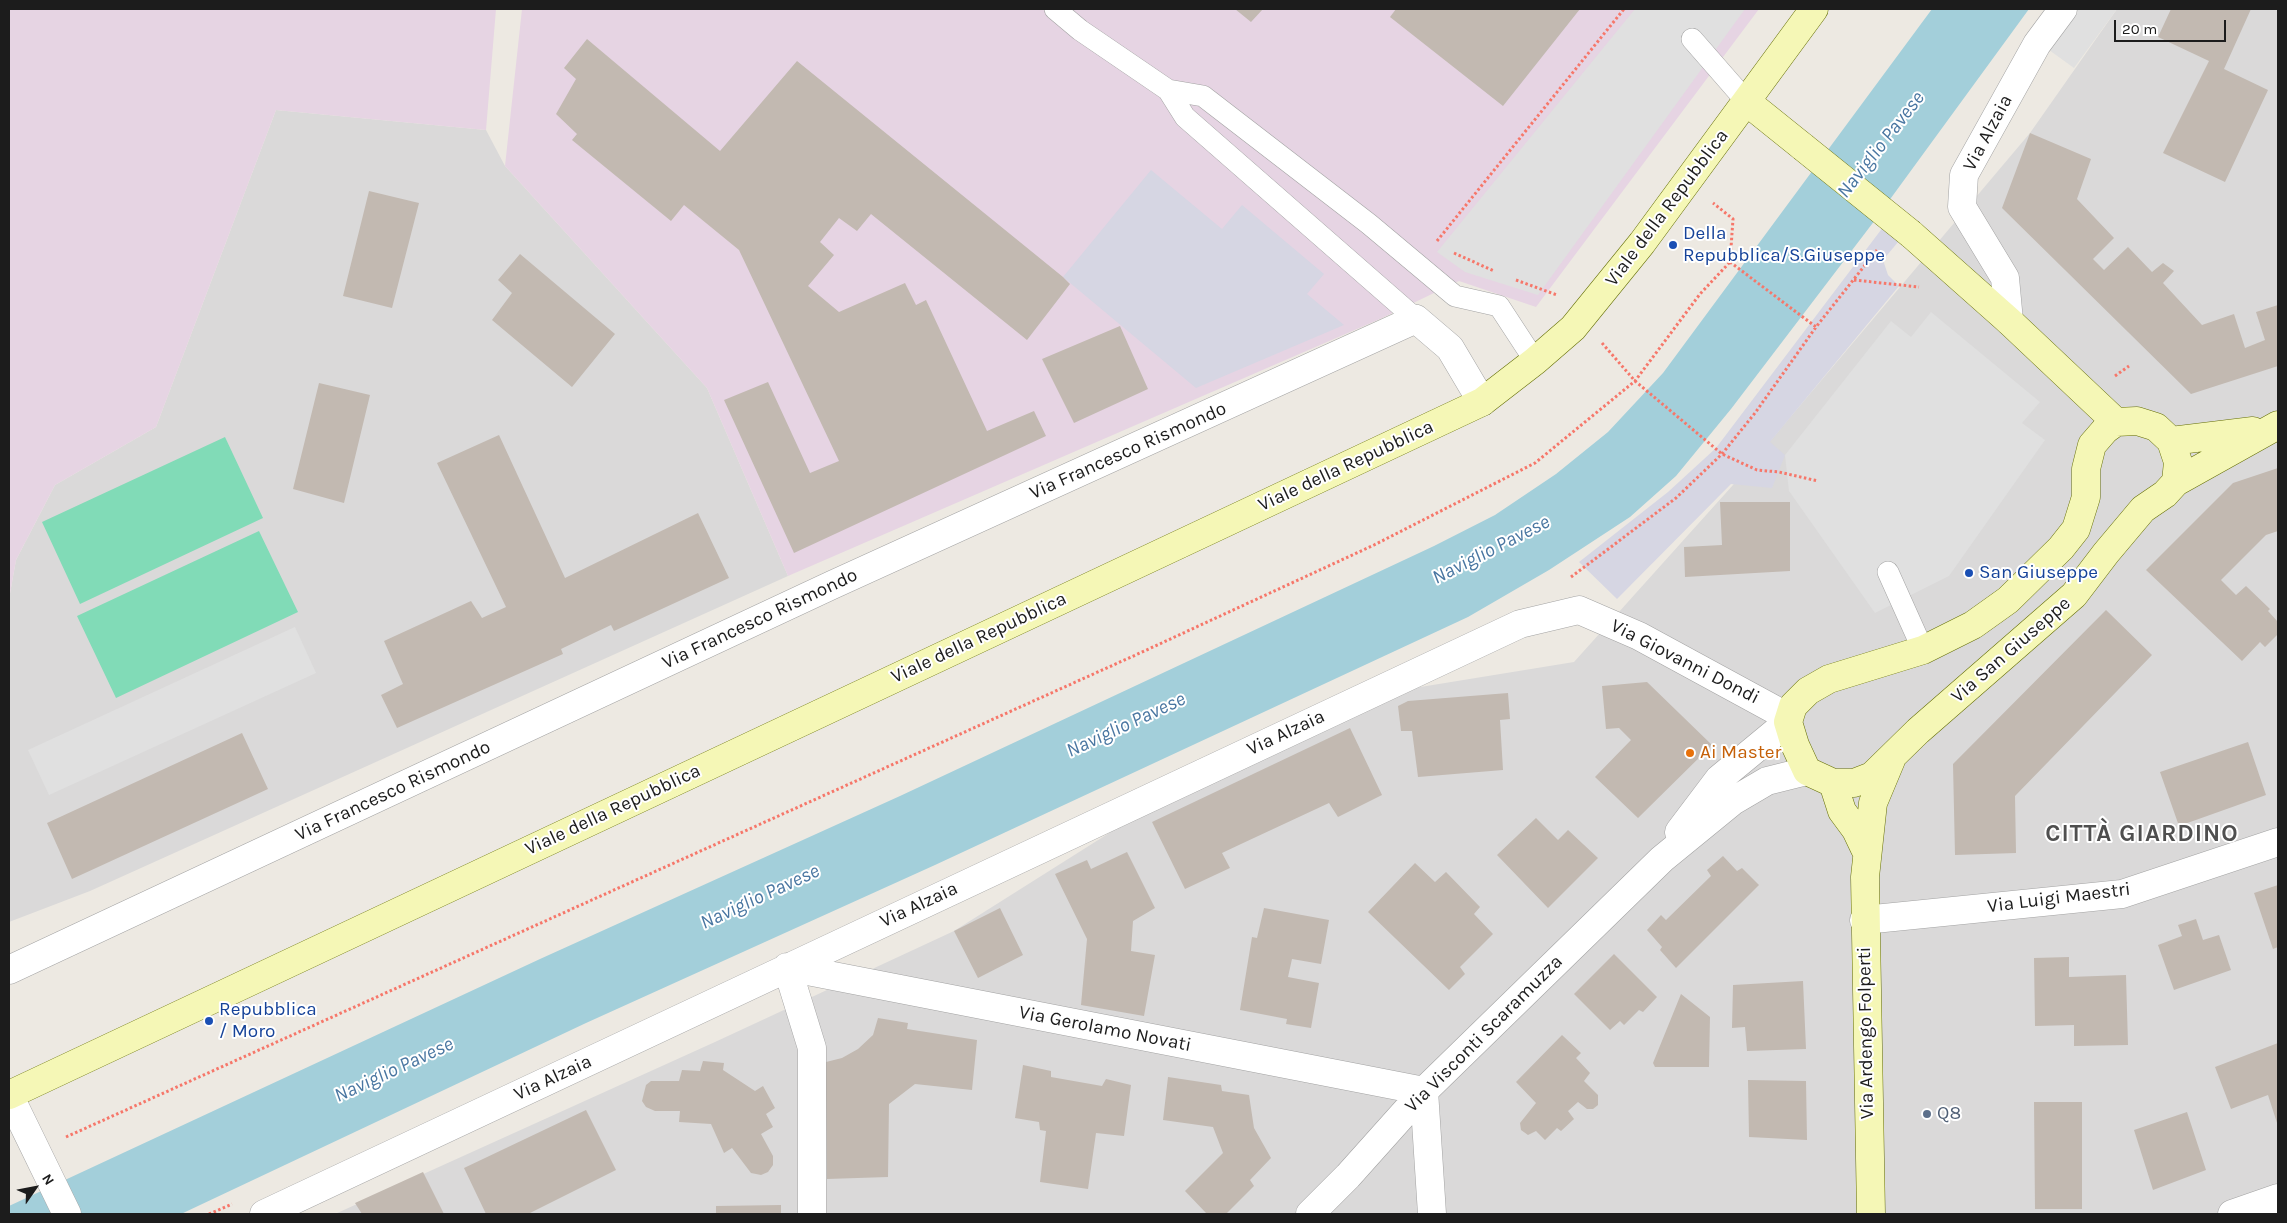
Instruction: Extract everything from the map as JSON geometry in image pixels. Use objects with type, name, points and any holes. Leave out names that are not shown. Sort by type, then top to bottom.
[{"type":"street","name":"Viale della Repubblica","points":[[9,1095],[1482,402],[1535,361],[1580,319],[1642,243],[1814,9]]},
{"type":"street","name":"Via Alzaia","points":[[2009,321],[2005,278],[1962,207],[1964,175],[2037,44],[2063,9]]},
{"type":"street","points":[[1747,102],[1911,234],[2009,321],[2116,422]]},
{"type":"street","points":[[1416,319],[1450,348],[1482,402]]},
{"type":"street","name":"Via Francesco Rismondo","points":[[9,970],[832,585],[1416,319]]},
{"type":"street","points":[[1807,771],[1795,745],[1788,719],[1793,706],[1808,691],[1829,679],[1923,650],[1973,625],[2008,600],[2061,548],[2076,529],[2086,497],[2086,469],[2092,445],[2105,430],[2116,422],[2137,420],[2156,428],[2171,442],[2178,462],[2176,482]]},
{"type":"street","points":[[2171,442],[2274,427]]},
{"type":"street","name":"Via San Giuseppe","points":[[1807,771],[1833,782],[1854,783],[1872,776],[2074,595],[2143,509],[2165,494],[2176,482],[2274,427]]},
{"type":"street","name":"Via Alzaia","points":[[264,1214],[786,967],[1520,624],[1580,610]]},
{"type":"street","name":"Via Giovanni Dondi","points":[[1580,610],[1640,636],[1788,719]]},
{"type":"street","name":"Via Visconti Scaramuzza","points":[[1662,859],[1685,823],[1719,779],[1788,719]]},
{"type":"street","name":"Via Ardengo Folperti","points":[[1871,1214],[1864,920],[1866,851],[1873,803],[1893,756]]},
{"type":"street","name":"Via Visconti Scaramuzza","points":[[1310,1214],[1348,1176],[1424,1091],[1662,859],[1733,801],[1767,781],[1807,771]]},
{"type":"street","name":"Via Ardengo Folperti","points":[[1833,782],[1842,811],[1856,830],[1866,851]]},
{"type":"street","name":"Via Luigi Maestri","points":[[1864,920],[2122,894],[2278,842]]},
{"type":"street","points":[[786,967],[812,1048],[812,1214]]},
{"type":"street","name":"Via Gerolamo Novati","points":[[786,967],[1424,1091]]},
{"type":"street","points":[[1424,1091],[1432,1214]]},
{"type":"street","points":[[9,1095],[67,1214]]},
{"type":"street","points":[[2232,1214],[2278,1198]]},
{"type":"lane","points":[[1055,9],[1080,30],[1168,90],[1185,117],[1416,319]]},
{"type":"lane","points":[[1692,39],[1747,102]]},
{"type":"lane","points":[[1168,90],[1203,96],[1369,224],[1455,296],[1498,306],[1535,361]]},
{"type":"lane","points":[[1888,572],[1923,650]]},
{"type":"path","points":[[1444,246],[1436,242],[1624,9]]},
{"type":"path","points":[[35,1151],[1140,653],[1374,545],[1535,463],[1636,381],[1700,294],[1730,262],[1733,219],[1719,207]]},
{"type":"path","points":[[1564,582],[1676,498],[1722,454],[1755,414],[1816,327],[1881,244]]},
{"type":"path","points":[[1451,251],[1472,263],[1495,272]]},
{"type":"path","points":[[1730,262],[1816,327]]},
{"type":"path","points":[[1511,278],[1560,296],[1636,381],[1722,454],[1757,470],[1779,472],[1818,482]]},
{"type":"path","points":[[1854,280],[1922,287]]},
{"type":"path","points":[[209,1214],[236,1202]]},
{"type":"shaded area","points":[[9,9],[496,9],[486,130],[276,110],[156,427],[55,485],[16,560],[9,599]]},
{"type":"shaded area","points":[[522,9],[1759,9],[1536,307],[1459,281],[1380,319],[788,576],[707,388],[505,166]]},
{"type":"shaded area","points":[[1635,9],[1745,9],[1538,295],[1465,272],[1437,252]]},
{"type":"shaded area","points":[[2078,9],[2117,9],[2074,68],[2049,50]]},
{"type":"shaded area","points":[[2117,9],[2278,9],[2278,1214],[335,1214],[715,1042],[954,931],[1114,830],[1402,690],[1574,662],[1733,485],[2030,133]]},
{"type":"shaded area","points":[[276,110],[486,130],[505,166],[707,388],[788,576],[90,891],[9,922],[9,599],[16,560],[55,485],[156,427]]},
{"type":"shaded area","points":[[1151,170],[1222,229],[1242,205],[1324,274],[1307,294],[1344,325],[1196,388],[1063,277]]},
{"type":"shaded area","points":[[1896,210],[1914,223],[1883,260],[1888,275],[1899,286],[1770,442],[1785,455],[1772,488],[1731,484],[1617,599],[1579,562],[1668,492],[1716,448]]},
{"type":"shaded area","points":[[1931,312],[2040,402],[2022,423],[2045,440],[1949,576],[1875,613],[1789,491],[1785,455],[1891,321],[1911,337]]},
{"type":"shaded area","points":[[295,627],[316,673],[49,795],[28,750]]},
{"type":"green space","points":[[225,437],[263,518],[80,604],[42,522]]},
{"type":"green space","points":[[259,531],[298,612],[116,698],[77,616]]},
{"type":"water","name":"Naviglio Pavese","points":[[1932,9],[2029,9],[1872,224],[1731,409],[1676,476],[1630,517],[1549,570],[1468,617],[935,865],[586,1023],[181,1214],[9,1214],[9,1206],[540,959],[900,796],[1434,546],[1495,515],[1556,474],[1608,432],[1663,373]]},
{"type":"building","points":[[1235,9],[1263,9],[1251,22]]},
{"type":"building","points":[[1396,9],[1580,9],[1503,106],[1390,17]]},
{"type":"building","points":[[2171,9],[2251,9],[2224,69],[2268,90],[2225,182],[2163,153],[2209,61],[2158,37]]},
{"type":"building","points":[[587,39],[720,151],[797,61],[1063,277],[1070,284],[1027,340],[871,214],[857,231],[839,218],[820,242],[834,255],[808,286],[839,312],[905,283],[916,305],[926,300],[987,431],[1034,411],[1046,436],[794,553],[724,400],[768,382],[810,473],[839,461],[739,250],[684,205],[671,221],[572,140],[577,134],[556,114],[576,79],[564,68]]},
{"type":"building","points":[[2030,133],[2091,159],[2077,199],[2114,238],[2093,259],[2104,270],[2128,247],[2152,272],[2163,263],[2174,271],[2163,283],[2202,325],[2234,314],[2245,348],[2265,340],[2256,312],[2278,305],[2278,366],[2191,394],[2002,208]]},
{"type":"building","points":[[369,191],[419,203],[392,308],[343,296]]},
{"type":"building","points":[[520,254],[615,334],[572,387],[492,320],[512,293],[498,280]]},
{"type":"building","points":[[1120,326],[1148,389],[1074,423],[1042,359]]},
{"type":"building","points":[[319,383],[370,395],[344,503],[293,489]]},
{"type":"building","points":[[499,435],[565,578],[698,513],[729,578],[614,631],[611,625],[561,649],[563,654],[397,728],[381,695],[403,684],[384,641],[471,601],[482,618],[506,607],[437,463]]},
{"type":"building","points":[[2278,468],[2278,531],[2266,535],[2221,580],[2236,595],[2246,586],[2270,609],[2268,611],[2278,622],[2278,634],[2265,647],[2260,642],[2242,661],[2146,570],[2233,483]]},
{"type":"building","points":[[1720,502],[1790,502],[1790,571],[1685,577],[1684,547],[1722,545]]},
{"type":"building","points":[[2106,610],[2152,655],[2015,796],[2016,853],[1955,855],[1953,764]]},
{"type":"building","points":[[1647,682],[1712,745],[1638,818],[1595,777],[1631,740],[1619,728],[1606,729],[1602,686]]},
{"type":"building","points":[[1508,693],[1510,719],[1500,720],[1503,770],[1418,777],[1412,731],[1401,731],[1398,706],[1408,701]]},
{"type":"building","points":[[1350,728],[1382,795],[1338,817],[1329,803],[1222,853],[1230,868],[1185,889],[1152,822]]},
{"type":"building","points":[[242,733],[268,789],[72,879],[47,823]]},
{"type":"building","points":[[2248,742],[2266,795],[2179,826],[2160,772]]},
{"type":"building","points":[[1536,818],[1558,840],[1568,830],[1598,858],[1548,908],[1497,855]]},
{"type":"building","points":[[1127,852],[1155,908],[1133,921],[1131,951],[1155,955],[1144,1016],[1081,1005],[1087,939],[1055,874],[1087,860],[1091,869]]},
{"type":"building","points":[[1723,856],[1737,871],[1742,868],[1759,885],[1676,968],[1660,950],[1662,947],[1647,930],[1661,915],[1666,920],[1711,876],[1707,870]]},
{"type":"building","points":[[1415,863],[1435,882],[1446,872],[1480,907],[1474,914],[1493,934],[1460,967],[1465,974],[1449,990],[1368,912]]},
{"type":"building","points":[[2278,885],[2278,947],[2273,949],[2254,893]]},
{"type":"building","points":[[1000,908],[1023,955],[978,978],[954,931]]},
{"type":"building","points":[[1264,908],[1329,920],[1321,964],[1292,959],[1288,977],[1319,983],[1311,1028],[1286,1024],[1287,1019],[1240,1010],[1252,937],[1257,938]]},
{"type":"building","points":[[2196,919],[2203,940],[2219,935],[2231,970],[2174,990],[2158,945],[2182,936],[2178,925]]},
{"type":"building","points":[[1614,954],[1657,997],[1643,1012],[1639,1010],[1624,1025],[1620,1021],[1610,1030],[1574,994]]},
{"type":"building","points":[[2069,957],[2069,977],[2126,975],[2128,1045],[2074,1046],[2074,1025],[2035,1026],[2034,958]]},
{"type":"building","points":[[1803,981],[1806,1049],[1747,1051],[1745,1027],[1732,1028],[1733,985]]},
{"type":"building","points":[[1681,994],[1710,1017],[1709,1067],[1655,1067],[1653,1063]]},
{"type":"building","points":[[878,1018],[908,1023],[907,1029],[977,1040],[972,1090],[915,1084],[889,1104],[888,1177],[827,1179],[826,1089],[822,1088],[822,1063],[842,1058],[858,1049],[873,1035]]},
{"type":"building","points":[[1562,1035],[1581,1053],[1576,1058],[1590,1073],[1584,1081],[1598,1095],[1598,1105],[1593,1109],[1587,1109],[1578,1102],[1568,1111],[1574,1119],[1561,1131],[1557,1128],[1545,1140],[1536,1131],[1528,1135],[1521,1130],[1520,1123],[1536,1103],[1516,1082]]},
{"type":"building","points":[[2278,1043],[2278,1126],[2268,1095],[2231,1109],[2215,1067]]},
{"type":"building","points":[[703,1061],[724,1063],[723,1070],[755,1091],[763,1086],[775,1108],[766,1114],[773,1127],[761,1134],[773,1156],[773,1165],[768,1172],[761,1175],[751,1173],[732,1148],[724,1153],[711,1124],[679,1122],[680,1111],[655,1111],[646,1107],[642,1101],[646,1085],[651,1081],[679,1081],[682,1070],[700,1071]]},
{"type":"building","points":[[1023,1065],[1051,1071],[1051,1077],[1102,1086],[1106,1079],[1131,1085],[1124,1136],[1096,1133],[1088,1189],[1040,1182],[1046,1131],[1040,1130],[1039,1122],[1015,1118]]},
{"type":"building","points":[[1168,1077],[1221,1085],[1222,1091],[1249,1095],[1254,1128],[1271,1158],[1250,1180],[1254,1186],[1226,1214],[1207,1214],[1185,1191],[1223,1153],[1213,1127],[1163,1120]]},
{"type":"building","points":[[1748,1080],[1806,1081],[1807,1140],[1749,1137]]},
{"type":"building","points":[[2034,1102],[2082,1102],[2082,1209],[2035,1209]]},
{"type":"building","points":[[586,1110],[616,1170],[528,1214],[486,1214],[464,1168]]},
{"type":"building","points":[[2187,1112],[2206,1170],[2153,1190],[2134,1130]]},
{"type":"building","points":[[423,1172],[444,1214],[362,1214],[355,1203]]},
{"type":"building","points":[[781,1205],[781,1214],[716,1214],[716,1206]]},
{"type":"place","name":"Della Repubblica/S.Giuseppe","points":[[1673,245]]},
{"type":"place","name":"San Giuseppe","points":[[1969,573]]},
{"type":"place","name":"Ai Master","points":[[1690,753]]},
{"type":"place","name":"Repubblica / Moro","points":[[209,1021]]},
{"type":"place","name":"Q8","points":[[1927,1114]]},
{"type":"district","name":"CITTÀ GIARDINO","points":[[2142,834]]}]
